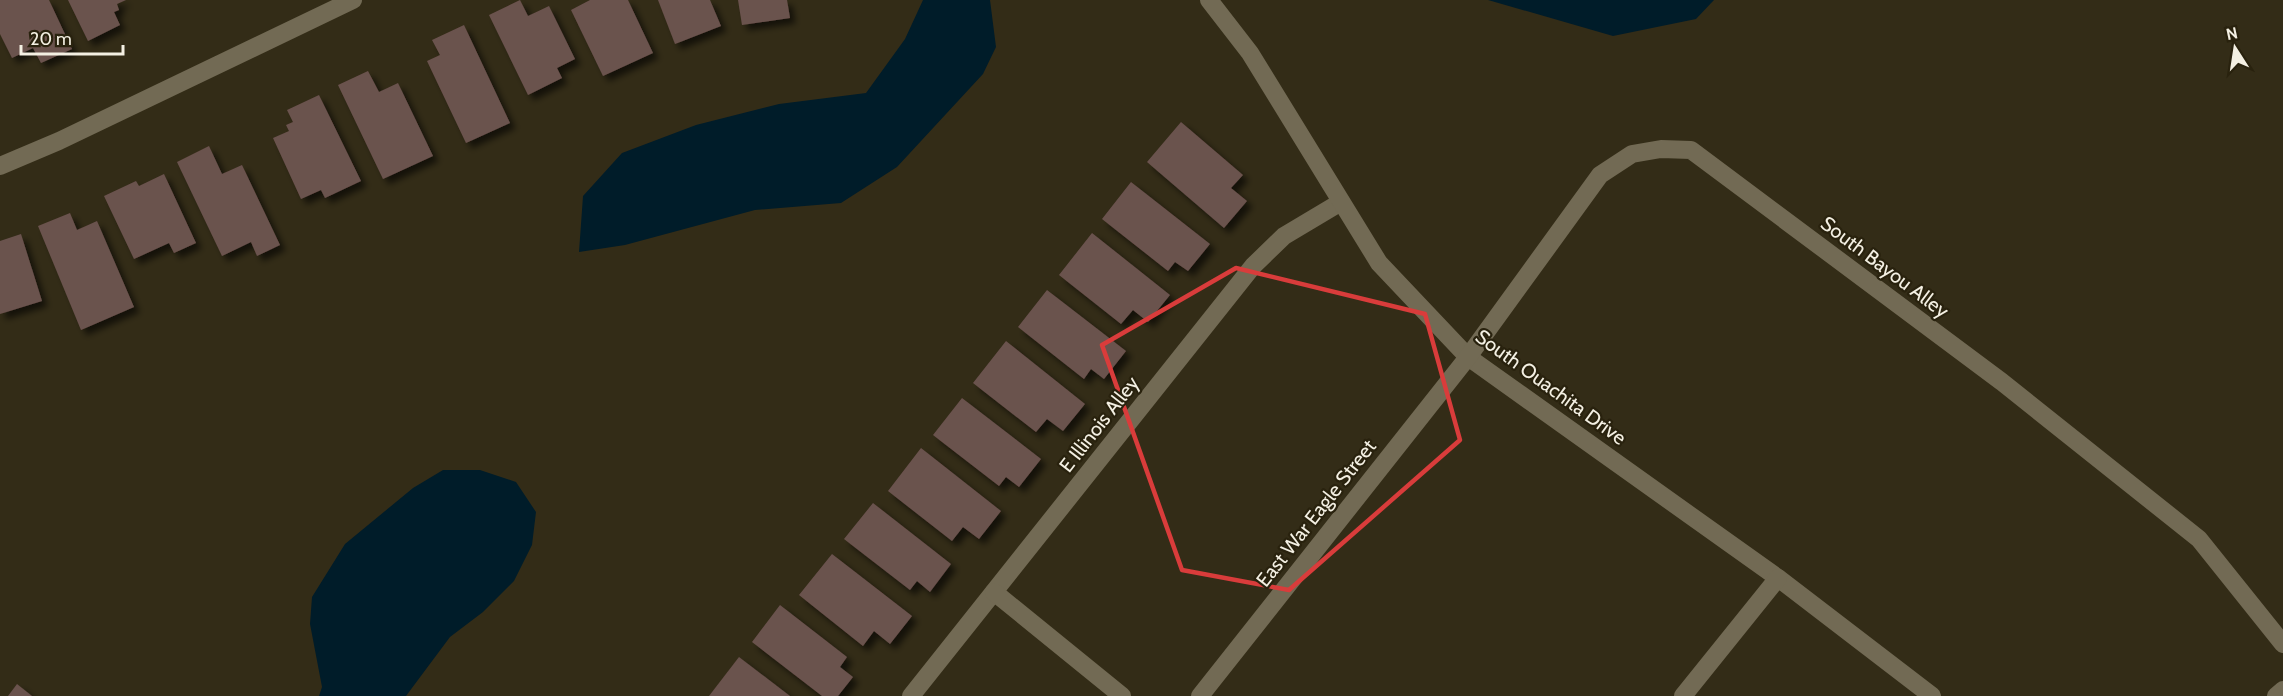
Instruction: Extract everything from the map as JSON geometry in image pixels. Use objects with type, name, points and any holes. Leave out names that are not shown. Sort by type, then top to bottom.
[{"type":"street","points":[[0,166],[59,141],[353,0]]},
{"type":"street","name":"South Ouachita Drive","points":[[1209,0],[1250,53],[1379,263],[1468,357],[1778,578],[1932,696]]},
{"type":"street","name":"South Bayou Alley","points":[[1468,357],[1600,175],[1632,154],[1661,148],[1691,150],[2002,382],[2199,539],[2283,644]]},
{"type":"street","name":"E Illinois Alley","points":[[911,696],[1253,266],[1284,236],[1341,202]]},
{"type":"street","name":"East War Eagle Street","points":[[1200,696],[1468,357]]},
{"type":"street","points":[[1683,696],[1778,578]]},
{"type":"street","points":[[994,592],[1122,696]]},
{"type":"street","points":[[2276,696],[2283,690]]},
{"type":"highlighted area","points":[[1236,268],[1425,314],[1460,440],[1289,590],[1182,570],[1102,345]]},
{"type":"water","points":[[923,0],[990,0],[996,47],[983,74],[897,167],[841,203],[755,210],[625,245],[579,252],[583,196],[622,153],[696,125],[779,104],[866,93],[905,39]]},
{"type":"water","points":[[1488,0],[1714,0],[1696,19],[1613,36]]},
{"type":"water","points":[[443,470],[480,470],[516,482],[536,512],[532,545],[514,581],[483,612],[450,637],[406,696],[319,696],[322,687],[310,624],[312,597],[345,544],[413,488]]},
{"type":"building","points":[[0,0],[49,0],[72,49],[41,63],[33,48],[12,58],[0,34]]},
{"type":"building","points":[[68,0],[126,0],[117,4],[119,10],[114,12],[120,25],[88,41]]},
{"type":"building","points":[[520,0],[528,16],[549,6],[575,59],[557,68],[562,78],[528,95],[489,15]]},
{"type":"building","points":[[590,0],[628,0],[653,53],[603,76],[571,10]]},
{"type":"building","points":[[658,0],[710,0],[721,26],[675,44]]},
{"type":"building","points":[[738,0],[787,0],[790,18],[742,25]]},
{"type":"building","points":[[464,25],[510,123],[466,143],[427,61],[440,55],[432,40]]},
{"type":"building","points":[[368,71],[379,92],[398,83],[433,156],[383,179],[338,85]]},
{"type":"building","points":[[319,95],[361,181],[325,198],[321,190],[301,199],[273,138],[289,131],[286,125],[293,122],[287,110]]},
{"type":"building","points":[[1181,122],[1243,175],[1231,188],[1247,201],[1224,228],[1147,162]]},
{"type":"building","points":[[209,146],[222,174],[242,165],[280,245],[257,256],[251,242],[222,256],[177,162]]},
{"type":"building","points":[[164,174],[196,243],[174,253],[169,243],[134,259],[104,196],[136,181],[139,186]]},
{"type":"building","points":[[1131,182],[1210,244],[1188,271],[1175,262],[1168,271],[1102,219]]},
{"type":"building","points":[[70,213],[77,230],[97,221],[134,307],[81,330],[38,226]]},
{"type":"building","points":[[1092,233],[1170,295],[1148,322],[1133,310],[1121,324],[1059,275]]},
{"type":"building","points":[[21,234],[42,301],[0,314],[0,241]]},
{"type":"building","points":[[1047,290],[1126,351],[1104,379],[1091,369],[1084,379],[1018,327]]},
{"type":"building","points":[[1006,341],[1085,404],[1063,431],[1047,419],[1036,432],[973,383]]},
{"type":"building","points":[[962,398],[1041,459],[1019,487],[1006,477],[999,486],[933,435]]},
{"type":"building","points":[[921,448],[1001,511],[979,539],[963,527],[952,541],[888,491]]},
{"type":"building","points":[[873,503],[951,564],[930,592],[917,581],[910,590],[844,539]]},
{"type":"building","points":[[832,554],[912,616],[890,644],[874,631],[863,646],[799,595]]},
{"type":"building","points":[[780,605],[847,657],[840,667],[853,677],[838,696],[822,696],[752,642]]},
{"type":"building","points":[[739,657],[790,696],[709,696]]},
{"type":"building","points":[[17,684],[32,696],[8,696]]}]
